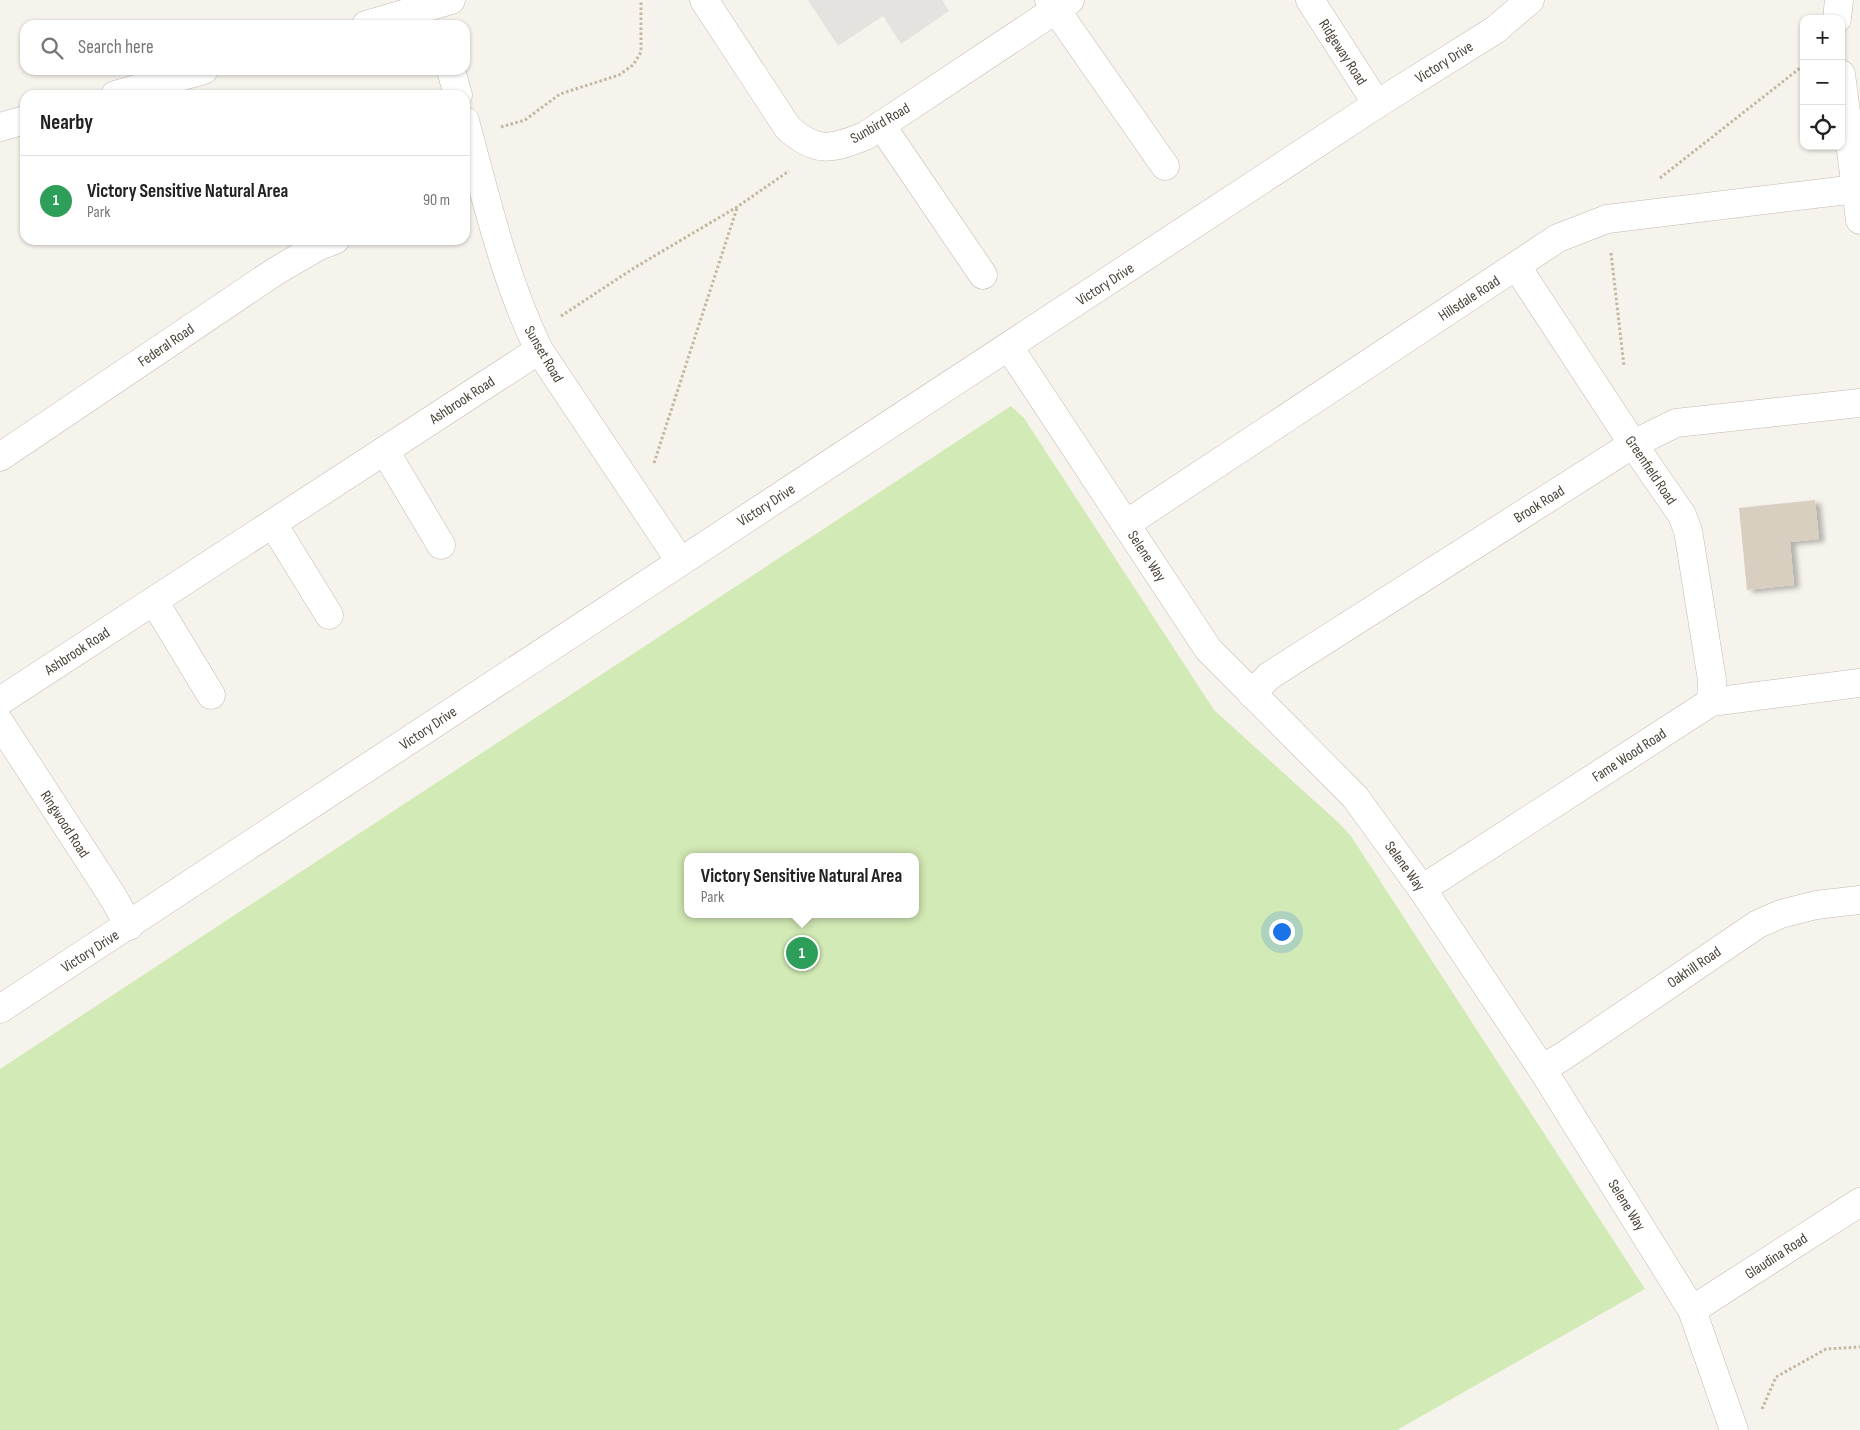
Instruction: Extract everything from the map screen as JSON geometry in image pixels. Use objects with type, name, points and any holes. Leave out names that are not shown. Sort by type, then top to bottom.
[{"type":"street","name":"Sunbird Road","points":[[704,0],[788,128],[808,143],[816,146],[836,146],[865,136],[1058,3]]},
{"type":"street","name":"Ridgeway Road","points":[[1310,0],[1377,104]]},
{"type":"street","name":"Victory Drive","points":[[0,1009],[1377,104],[1495,30],[1530,0]]},
{"type":"street","points":[[1837,15],[1839,0]]},
{"type":"street","points":[[1058,3],[1165,166]]},
{"type":"street","points":[[386,20],[439,7]]},
{"type":"street","points":[[132,90],[186,75]]},
{"type":"street","points":[[452,75],[457,90]]},
{"type":"street","points":[[1845,105],[1860,220]]},
{"type":"street","points":[[0,127],[20,121]]},
{"type":"street","points":[[881,125],[983,275]]},
{"type":"street","name":"Sunset Road","points":[[470,159],[475,198],[522,314],[539,350],[680,561]]},
{"type":"street","name":"Hillsdale Road","points":[[1126,524],[1517,267],[1558,238],[1607,219],[1856,189]]},
{"type":"street","name":"Federal Road","points":[[0,457],[276,271],[322,245]]},
{"type":"street","name":"Greenfield Road","points":[[1517,267],[1682,515],[1688,531],[1712,680],[1711,702]]},
{"type":"street","name":"Selene Way","points":[[1009,347],[1208,650],[1355,796],[1422,889],[1542,1069],[1692,1310],[1734,1430]]},
{"type":"street","name":"Ashbrook Road","points":[[0,701],[539,350]]},
{"type":"street","name":"Brook Road","points":[[1252,694],[1268,676],[1633,444],[1676,423],[1860,403]]},
{"type":"street","points":[[385,451],[441,545]]},
{"type":"street","points":[[273,524],[329,615]]},
{"type":"street","points":[[154,601],[211,695]]},
{"type":"street","name":"Fame Wood Road","points":[[1422,889],[1711,702],[1860,683]]},
{"type":"street","name":"Ringwood Road","points":[[0,723],[113,897],[129,926]]},
{"type":"street","name":"Oakhill Road","points":[[1542,1069],[1758,924],[1781,914],[1816,905],[1860,900]]},
{"type":"street","name":"Glaudina Road","points":[[1692,1310],[1860,1202]]},
{"type":"path","points":[[499,128],[525,120],[560,94],[619,75],[633,65],[641,52],[641,0]]},
{"type":"path","points":[[539,350],[556,320],[634,268],[737,207],[789,171],[808,143]]},
{"type":"path","points":[[630,487],[651,472],[737,207]]},
{"type":"path","points":[[1760,1412],[1776,1376],[1826,1349],[1860,1347]]},
{"type":"green space","points":[[1011,406],[1024,418],[1214,710],[1351,836],[1645,1289],[1397,1430],[0,1430],[0,1069]]},
{"type":"shaded area","points":[[808,0],[942,0],[949,11],[901,44],[883,16],[838,46]]},
{"type":"building","points":[[1815,500],[1819,539],[1790,542],[1794,585],[1747,590],[1739,508]]},
{"type":"place","name":"Victory Sensitive Natural Area","points":[[802,953]]}]
